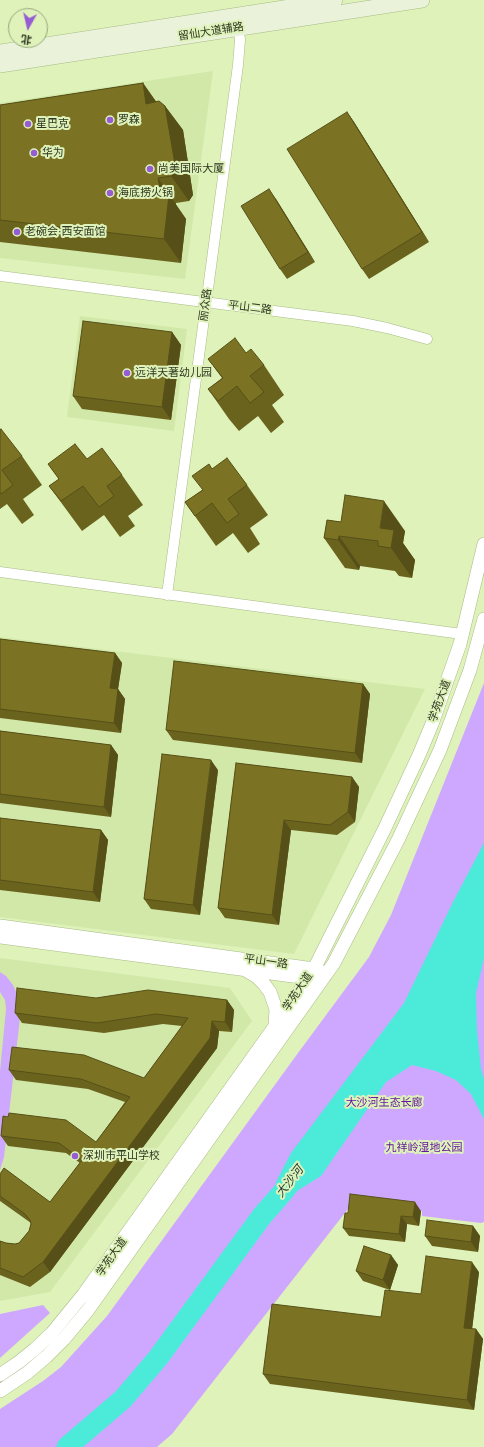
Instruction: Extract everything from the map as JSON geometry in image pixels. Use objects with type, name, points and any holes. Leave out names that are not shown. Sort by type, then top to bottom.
[{"type":"main road","name":"留仙大道辅路","points":[[0,65],[238,21],[334,0]]},
{"type":"main road","name":"留仙大道辅路","points":[[0,52],[238,21],[422,0]]},
{"type":"street","name":"丽众路","points":[[167,595],[238,65],[238,21]]},
{"type":"street","name":"平山二路","points":[[0,276],[354,321],[427,339]]},
{"type":"street","name":"学苑大道","points":[[0,1374],[19,1362],[35,1349],[84,1296],[311,973],[384,830],[419,755],[445,690],[462,634],[484,544]]},
{"type":"street","points":[[0,572],[462,634]]},
{"type":"street","name":"学苑大道","points":[[0,1391],[27,1373],[46,1357],[64,1339],[88,1310],[324,976],[348,938],[398,840],[432,767],[470,670],[484,618]]},
{"type":"street","name":"平山一路","points":[[0,926],[324,976]]},
{"type":"street","name":"平山一路","points":[[0,937],[239,969],[311,973]]},
{"type":"street","points":[[239,969],[257,977],[270,992],[276,1009],[274,1027]]},
{"type":"shaded area","points":[[213,71],[185,279],[0,258],[0,103]]},
{"type":"shaded area","name":"远洋天著幼儿园","points":[[80,316],[187,329],[174,431],[67,417]]},
{"type":"shaded area","points":[[0,637],[425,689],[294,954],[0,917]]},
{"type":"shaded area","name":"深圳市平山学校","points":[[0,958],[230,988],[252,1021],[50,1292],[0,1301]]},
{"type":"green space","name":"大沙河生态长廊","points":[[484,683],[484,1222],[481,1223],[422,1216],[422,1211],[355,1200],[172,1434],[157,1447],[0,1447],[0,1409],[43,1381],[61,1367],[107,1316],[369,957],[391,915]]},
{"type":"green space","points":[[0,972],[6,976],[13,985],[18,996],[20,1018],[4,1157],[0,1170],[0,1071],[6,1009],[5,1000],[0,992]]},
{"type":"green space","points":[[43,1305],[50,1313],[0,1358],[0,1314]]},
{"type":"water","points":[[484,843],[484,958],[476,993],[477,1030],[481,1069],[484,1079],[484,1119],[471,1094],[456,1080],[436,1071],[412,1065],[386,1082],[321,1176],[289,1196],[277,1189],[276,1182],[291,1153],[404,1003],[453,902]]},
{"type":"building","points":[[143,83],[146,104],[159,101],[165,106],[176,170],[171,176],[158,178],[161,194],[169,195],[164,239],[0,220],[0,105]]},
{"type":"building","points":[[347,112],[422,232],[362,269],[287,149]]},
{"type":"building","points":[[269,189],[308,252],[280,269],[241,206]]},
{"type":"building","name":"远洋天著幼儿园","points":[[83,321],[172,332],[162,407],[73,396]]},
{"type":"building","points":[[235,338],[246,353],[251,349],[264,365],[250,376],[264,392],[250,403],[237,386],[218,401],[208,389],[223,378],[208,359]]},
{"type":"building","points":[[1,429],[22,456],[2,470],[13,485],[1,494],[0,430]]},
{"type":"building","points":[[75,444],[87,459],[102,448],[122,475],[107,486],[114,496],[99,507],[83,486],[61,501],[49,486],[59,479],[48,464]]},
{"type":"building","points":[[227,458],[247,485],[228,499],[239,514],[227,523],[212,503],[195,516],[185,502],[203,490],[192,476],[209,464],[212,469]]},
{"type":"building","points":[[345,495],[384,501],[380,528],[394,530],[391,548],[378,546],[378,541],[339,536],[338,540],[324,538],[327,520],[341,522]]},
{"type":"building","points":[[0,639],[115,653],[110,688],[118,689],[114,723],[0,709]]},
{"type":"building","points":[[174,661],[363,684],[355,753],[166,730]]},
{"type":"building","points":[[0,731],[111,745],[104,807],[0,794]]},
{"type":"building","points":[[162,754],[211,760],[193,905],[144,899]]},
{"type":"building","points":[[236,763],[352,777],[348,812],[330,825],[284,820],[272,915],[218,908]]},
{"type":"building","points":[[0,818],[101,830],[93,892],[0,880]]},
{"type":"building","points":[[17,988],[96,998],[148,990],[227,1000],[225,1022],[212,1021],[210,1038],[43,1262],[23,1277],[0,1268],[0,1241],[15,1244],[19,1243],[29,1231],[31,1224],[30,1220],[25,1214],[0,1196],[0,1174],[4,1168],[50,1202],[82,1160],[59,1143],[1,1136],[3,1116],[8,1117],[9,1113],[66,1120],[96,1142],[130,1097],[81,1079],[9,1070],[12,1047],[84,1055],[144,1078],[188,1018],[156,1014],[97,1023],[15,1013]]},
{"type":"building","points":[[350,1194],[415,1202],[413,1217],[401,1216],[399,1234],[343,1228],[345,1213],[348,1213]]},
{"type":"building","points":[[427,1220],[473,1226],[471,1242],[425,1236]]},
{"type":"building","points":[[364,1246],[391,1255],[383,1280],[356,1271]]},
{"type":"building","points":[[426,1256],[472,1262],[464,1328],[476,1329],[467,1400],[263,1374],[272,1304],[381,1317],[385,1290],[421,1294]]},
{"type":"waterway","name":"大沙河","points":[[67,1447],[123,1399],[158,1358],[262,1216],[300,1170]]},
{"type":"place","name":"罗森","points":[[110,120]]},
{"type":"place","name":"星巴克","points":[[28,124]]},
{"type":"place","name":"华为","points":[[34,153]]},
{"type":"place","name":"尚美国际大厦","points":[[150,169]]},
{"type":"place","name":"海底捞火锅","points":[[110,193]]},
{"type":"place","name":"老碗会·西安面馆","points":[[17,232]]},
{"type":"place","name":"远洋天著幼儿园","points":[[127,373]]},
{"type":"place","name":"深圳市平山学校","points":[[75,1156]]},
{"type":"park label","name":"九祥岭湿地公园","points":[[424,1148]]}]
